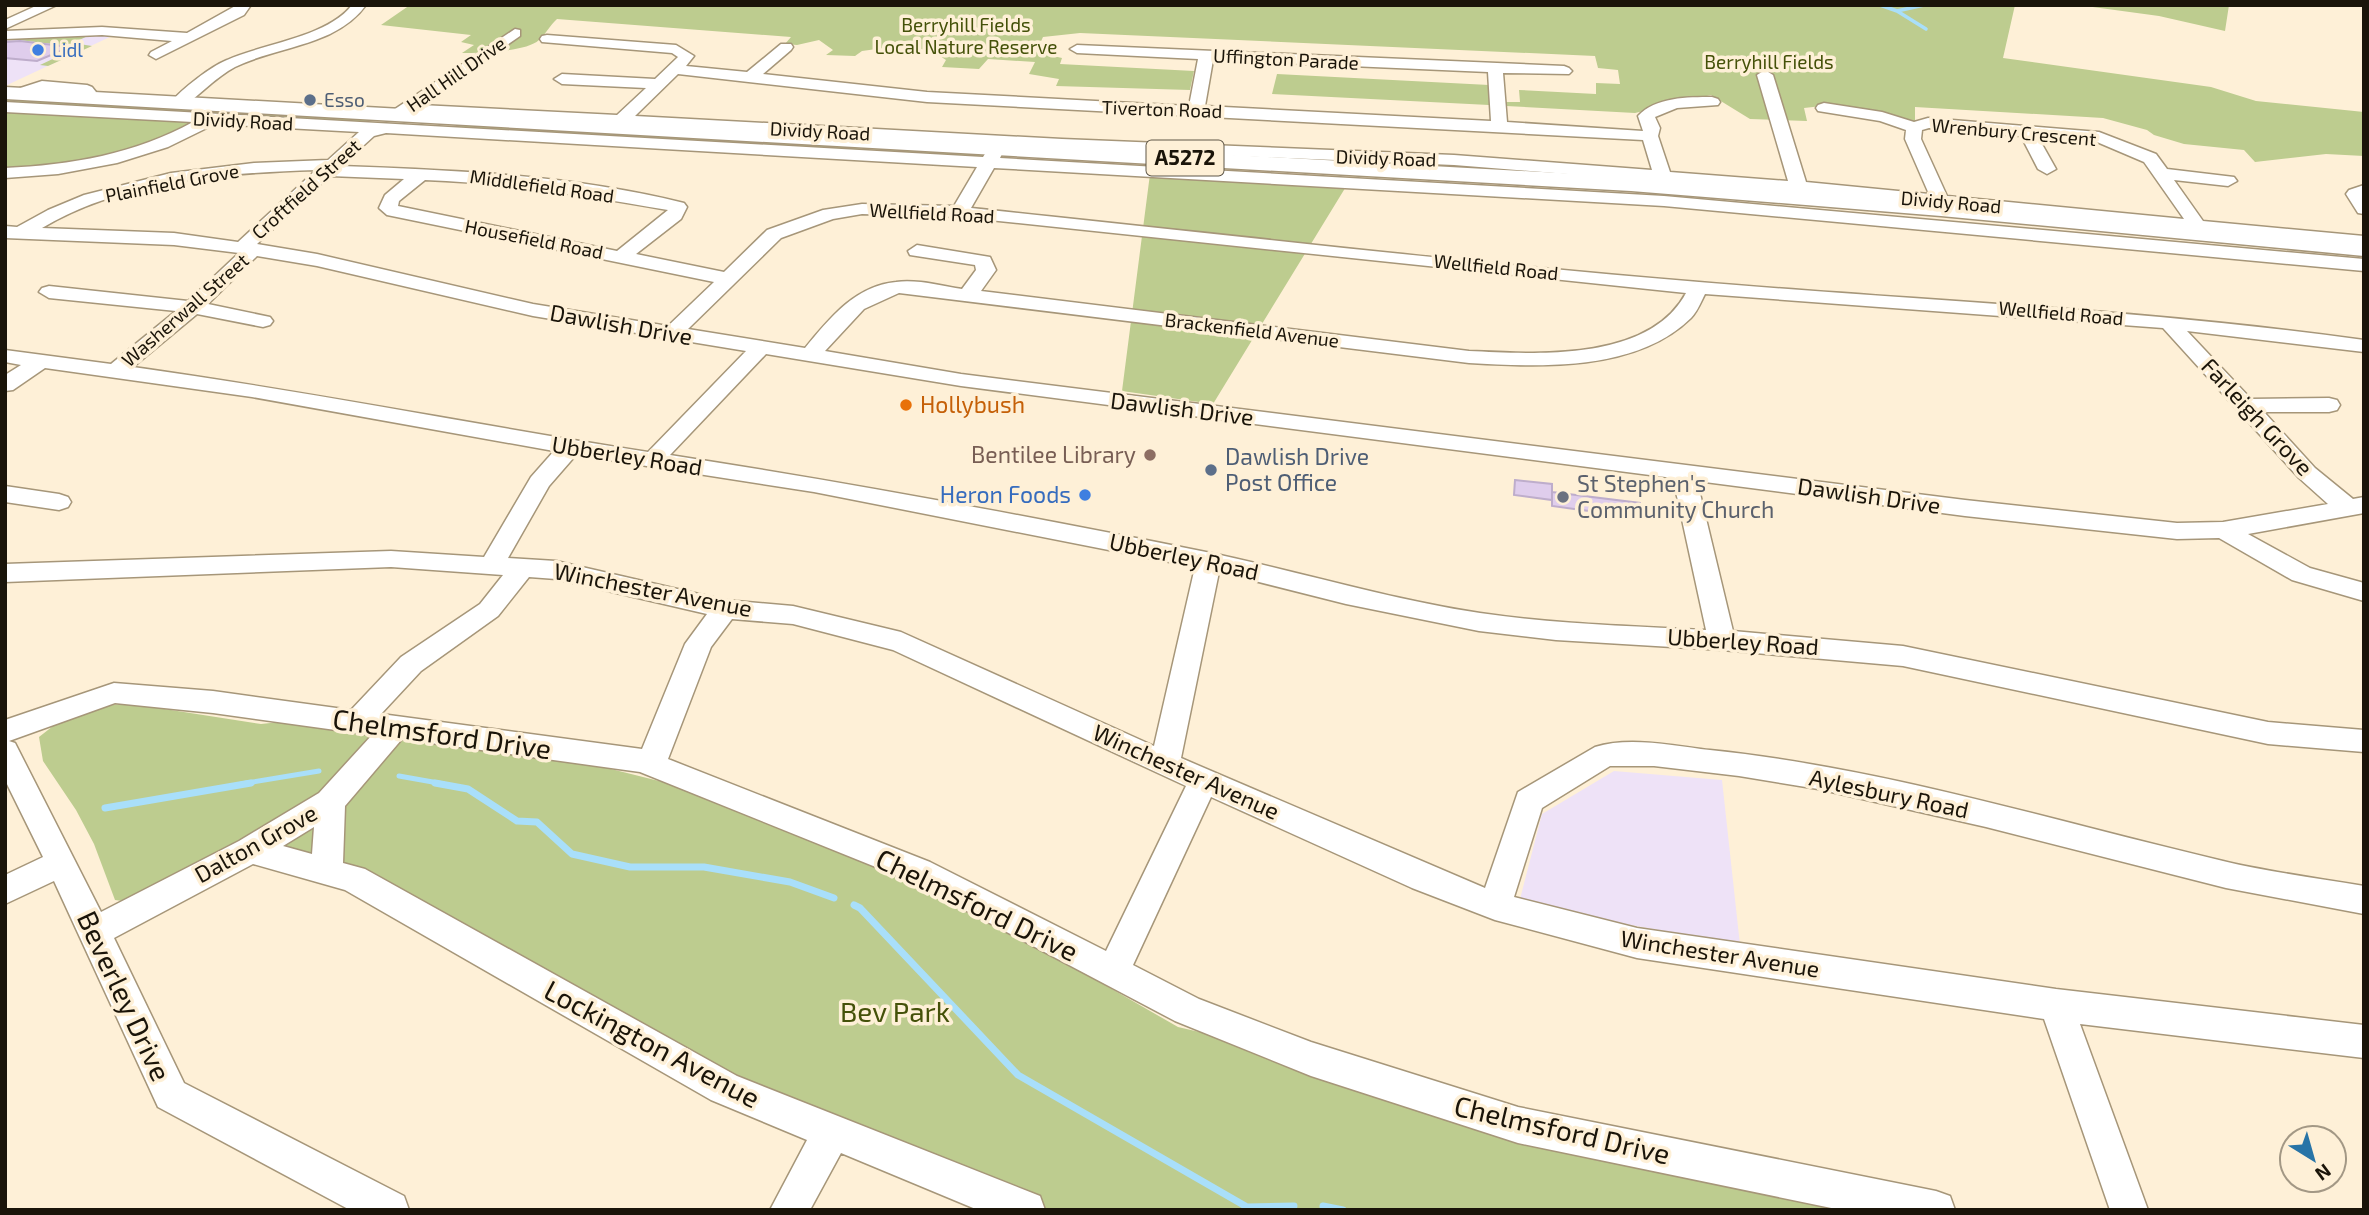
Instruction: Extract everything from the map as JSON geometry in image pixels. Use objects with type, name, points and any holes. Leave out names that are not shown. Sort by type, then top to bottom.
[{"type":"main road","name":"Dividy Road","points":[[9,98],[178,103],[993,155],[1800,193],[1943,212],[2364,249]]},
{"type":"street","points":[[5,25],[50,5]]},
{"type":"street","points":[[155,55],[239,12],[244,5]]},
{"type":"street","points":[[178,103],[228,65],[322,31],[355,12],[359,5]]},
{"type":"street","points":[[84,32],[115,16]]},
{"type":"street","points":[[303,22],[291,29],[322,31]]},
{"type":"street","points":[[5,35],[84,32],[189,38]]},
{"type":"street","name":"Hall Hill Drive","points":[[399,117],[514,33]]},
{"type":"street","points":[[547,39],[681,50],[687,56],[623,119]]},
{"type":"street","name":"Uffington Parade","points":[[1077,49],[1564,71]]},
{"type":"street","points":[[752,76],[787,52]]},
{"type":"street","points":[[258,54],[282,60]]},
{"type":"street","points":[[1196,110],[1206,55]]},
{"type":"street","name":"Tiverton Road","points":[[675,69],[986,100],[1071,125],[1196,110],[1454,142],[1499,126],[1650,136]]},
{"type":"street","points":[[1495,69],[1499,126]]},
{"type":"street","points":[[866,90],[884,74]]},
{"type":"street","points":[[1765,75],[1800,193]]},
{"type":"street","points":[[562,79],[658,84]]},
{"type":"street","points":[[986,100],[1000,80]]},
{"type":"street","name":"Dividy Road","points":[[9,98],[211,120],[399,117],[1071,125],[1454,142],[1663,177],[1800,193]]},
{"type":"street","points":[[1663,177],[1650,136],[1652,128],[1646,116],[1656,108],[1712,102]]},
{"type":"street","points":[[1824,108],[1882,117],[1914,127]]},
{"type":"street","name":"Croftfield Street","points":[[248,248],[368,133],[399,117]]},
{"type":"street","points":[[5,173],[75,166],[113,158],[176,138],[211,120]]},
{"type":"street","name":"Wrenbury Crescent","points":[[1943,212],[1913,139],[1914,127],[1928,123],[2099,137],[2144,154],[2163,174],[2197,225]]},
{"type":"street","points":[[2028,133],[2047,169]]},
{"type":"street","points":[[960,212],[993,155]]},
{"type":"street","name":"Dividy Road","points":[[993,155],[1530,192],[2197,225],[2364,242]]},
{"type":"street","name":"Middlefield Road","points":[[330,168],[469,176],[568,187],[678,207],[675,215],[621,257]]},
{"type":"street","name":"Plainfield Grove","points":[[13,232],[66,207],[145,185],[244,169],[330,168]]},
{"type":"street","name":"Housefield Road","points":[[422,173],[391,199],[388,208],[729,279]]},
{"type":"street","points":[[2163,174],[2228,181]]},
{"type":"street","points":[[2364,190],[2355,194],[2364,209]]},
{"type":"street","name":"Wellfield Road","points":[[671,334],[774,234],[829,214],[883,209],[960,212],[1698,288],[2063,313],[2257,331],[2364,346]]},
{"type":"street","name":"Dividy Road","points":[[1943,212],[2364,265]]},
{"type":"street","name":"Dawlish Drive","points":[[13,232],[174,239],[248,248],[317,260],[533,310],[809,357],[1109,400],[1965,509],[2176,531],[2223,530],[2356,507]]},
{"type":"street","name":"Washerwall Street","points":[[117,370],[193,307],[248,248]]},
{"type":"street","points":[[917,251],[983,261],[986,270],[968,295]]},
{"type":"street","name":"Brackenfield Avenue","points":[[809,357],[853,304],[878,292],[898,287],[1469,357],[1548,361],[1624,348],[1658,333],[1685,313],[1698,288]]},
{"type":"street","points":[[49,292],[193,307],[263,321]]},
{"type":"street","name":"Farleigh Grove","points":[[2169,323],[2307,473],[2356,507]]},
{"type":"street","points":[[654,459],[760,349]]},
{"type":"street","name":"Ubberley Road","points":[[5,356],[252,390],[475,432],[654,459],[1029,524],[1209,561],[1346,595],[1479,622],[1556,631],[1722,640],[1903,656],[2268,733],[2364,741]]},
{"type":"street","points":[[5,385],[42,360]]},
{"type":"street","points":[[2246,406],[2329,405]]},
{"type":"street","points":[[491,566],[539,481],[570,447]]},
{"type":"street","points":[[1683,471],[1722,640]]},
{"type":"street","points":[[5,494],[59,502]]},
{"type":"street","points":[[2223,530],[2301,574],[2364,592]]},
{"type":"street","name":"Winchester Avenue","points":[[5,573],[391,559],[556,570],[725,608],[793,615],[901,642],[1165,764],[1423,878],[1495,906],[1637,943],[2056,1005],[2364,1042]]},
{"type":"street","points":[[1165,764],[1209,561]]},
{"type":"street","points":[[357,722],[411,664],[489,610],[523,567]]},
{"type":"street","points":[[651,764],[699,644],[725,608]]},
{"type":"street","name":"Chelmsford Drive","points":[[5,731],[114,693],[212,702],[643,761],[919,871],[1187,1010],[1311,1059],[1518,1125],[1936,1210]]},
{"type":"street","name":"Dalton Grove","points":[[95,932],[250,850],[330,802],[395,728]]},
{"type":"street","name":"Beverley Drive","points":[[5,751],[95,932],[171,1095],[390,1210]]},
{"type":"street","name":"Aylesbury Road","points":[[1495,906],[1529,801],[1605,755],[1654,754],[1818,777],[1986,815],[2226,875],[2364,900]]},
{"type":"street","points":[[1112,973],[1203,780]]},
{"type":"street","points":[[327,872],[330,802]]},
{"type":"street","name":"Lockington Avenue","points":[[250,850],[354,879],[724,1088],[1026,1210]]},
{"type":"street","points":[[5,890],[60,863]]},
{"type":"street","points":[[2056,1005],[2129,1210]]},
{"type":"street","points":[[789,1210],[832,1132]]},
{"type":"shaded area","points":[[84,33],[112,36],[5,86],[5,39]]},
{"type":"shaded area","points":[[1614,771],[1722,780],[1740,945],[1571,914],[1520,899],[1542,814]]},
{"type":"green space","name":"Berryhill Fields","points":[[410,5],[2015,5],[2003,58],[2211,87],[2256,101],[2364,112],[2364,156],[2326,154],[2255,162],[2244,150],[2184,144],[2103,118],[1915,107],[1915,123],[1831,105],[1804,108],[1807,121],[1750,119],[1711,95],[1635,113],[1506,106],[1505,102],[1520,102],[1519,90],[1596,94],[1596,83],[1620,84],[1618,70],[1598,68],[1595,56],[1080,33],[1043,37],[1036,52],[1062,58],[1060,64],[1194,71],[1190,90],[1056,86],[1059,79],[1029,74],[1035,62],[988,59],[979,69],[942,67],[946,60],[931,50],[891,47],[862,51],[855,56],[826,55],[833,50],[819,40],[797,45],[785,44],[791,37],[557,19],[533,44],[502,51],[462,53],[474,45],[461,42],[471,35],[381,25]]},
{"type":"green space","points":[[2078,5],[2229,5],[2225,31],[2159,16]]},
{"type":"green space","points":[[92,34],[73,43],[92,46],[48,66],[40,65],[78,47],[10,39]]},
{"type":"green space","points":[[1277,74],[1489,85],[1489,105],[1272,94]]},
{"type":"green space","points":[[5,100],[69,101],[371,119],[363,125],[5,104]]},
{"type":"green space","points":[[5,107],[211,120],[134,152],[5,172]]},
{"type":"green space","points":[[454,126],[507,126],[834,143],[865,150],[906,148],[984,154],[984,157],[449,131]]},
{"type":"green space","points":[[1150,174],[1347,185],[1213,404],[1122,391]]},
{"type":"green space","name":"Bev Park","points":[[126,703],[261,724],[280,722],[388,737],[425,738],[579,761],[667,783],[769,818],[948,895],[1178,1027],[1867,1210],[1047,1210],[804,1113],[252,840],[136,903],[115,900],[94,844],[76,810],[43,761],[39,737],[71,712]]},
{"type":"building","name":"Lidl","points":[[20,41],[70,47],[37,61],[5,58],[5,42]]},
{"type":"building","points":[[1515,480],[1552,484],[1552,500],[1514,495]]},
{"type":"building","name":"St Stephen's Community Church","points":[[1552,492],[1640,503],[1641,518],[1552,506]]},
{"type":"waterway","points":[[1880,5],[1897,11]]},
{"type":"waterway","points":[[1897,11],[1924,5]]},
{"type":"waterway","points":[[1897,11],[1926,29]]},
{"type":"waterway","points":[[241,784],[319,771]]},
{"type":"waterway","points":[[399,776],[444,784]]},
{"type":"waterway","points":[[105,808],[251,783]]},
{"type":"waterway","points":[[435,783],[468,789],[517,821],[537,822],[572,854],[630,867],[704,867],[790,882],[834,898]]},
{"type":"waterway","points":[[854,905],[860,908],[1018,1075],[1247,1207],[1294,1206]]},
{"type":"waterway","points":[[1323,1206],[1343,1210]]},
{"type":"place","name":"Lidl","points":[[38,50]]},
{"type":"place","name":"Esso","points":[[310,100]]},
{"type":"place","name":"Hollybush","points":[[906,405]]},
{"type":"place","name":"Bentilee Library","points":[[1150,455]]},
{"type":"place","name":"Dawlish Drive Post Office","points":[[1211,470]]},
{"type":"place","name":"Heron Foods","points":[[1085,495]]},
{"type":"place","name":"St Stephen's Community Church","points":[[1563,497]]},
{"type":"park label","name":"Berryhill Fields Local Nature Reserve","points":[[966,36]]}]
